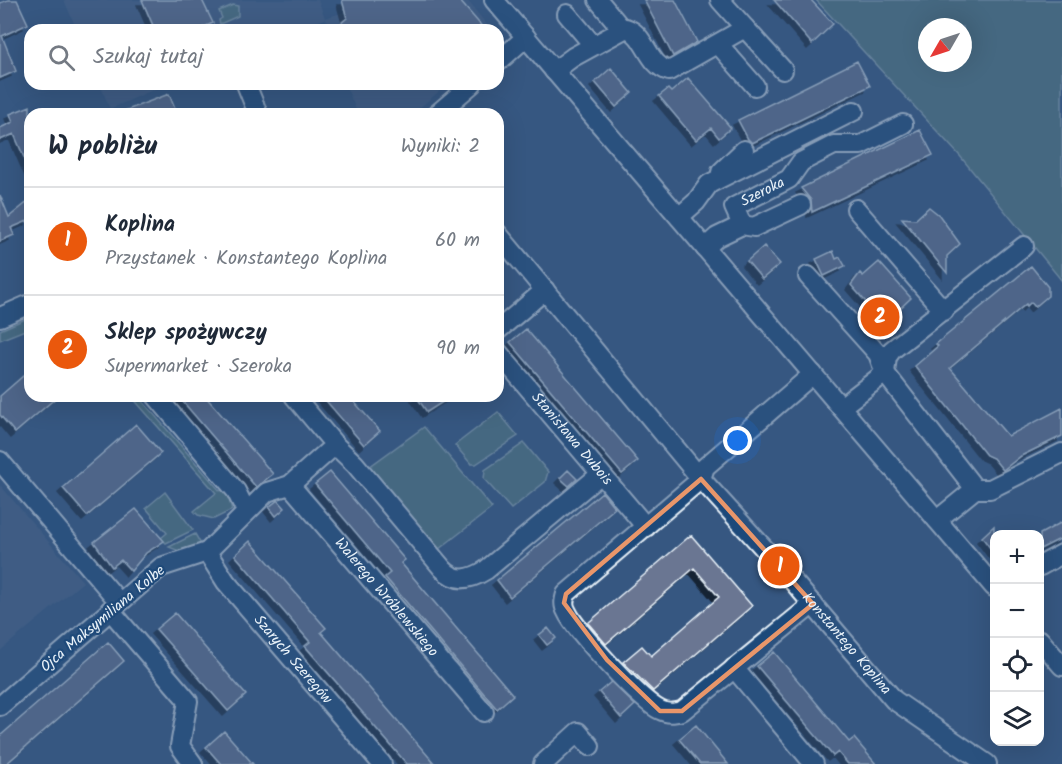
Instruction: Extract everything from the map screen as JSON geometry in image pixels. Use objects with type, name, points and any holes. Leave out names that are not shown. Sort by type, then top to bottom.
[{"type":"street","points":[[494,0],[993,584]]},
{"type":"street","points":[[598,0],[622,29]]},
{"type":"street","points":[[720,0],[783,70]]},
{"type":"street","points":[[567,14],[593,45]]},
{"type":"street","points":[[554,71],[622,29],[631,29],[656,64],[669,71],[719,45],[745,28]]},
{"type":"street","points":[[504,57],[526,37]]},
{"type":"street","points":[[719,45],[755,86]]},
{"type":"street","points":[[248,90],[256,108]]},
{"type":"street","points":[[444,108],[465,90]]},
{"type":"street","name":"Szeroka","points":[[710,184],[854,111]]},
{"type":"street","name":"Szeroka","points":[[742,225],[734,207],[789,179],[801,162],[834,145],[861,145],[903,124]]},
{"type":"street","name":"Szeroka","points":[[679,217],[744,150]]},
{"type":"street","name":"Szeroka","points":[[705,248],[717,237],[742,225],[754,227],[801,205]]},
{"type":"street","points":[[856,208],[944,311]]},
{"type":"street","name":"Konstantego Koplina","points":[[504,241],[701,479],[894,699],[987,764]]},
{"type":"street","points":[[841,407],[885,373],[887,357],[892,350],[1024,246]]},
{"type":"street","points":[[808,276],[878,354],[885,373],[975,489]]},
{"type":"street","points":[[504,325],[545,290]]},
{"type":"street","points":[[2,311],[24,306]]},
{"type":"street","name":"Stanisława Dubois","points":[[504,359],[646,527]]},
{"type":"street","points":[[813,374],[705,467],[701,479],[566,594],[564,603],[567,613],[607,660],[660,711],[672,714],[682,711],[813,604]]},
{"type":"street","points":[[161,402],[236,491],[246,511]]},
{"type":"street","points":[[298,402],[329,451],[356,464],[449,575],[456,579],[467,579],[490,567],[602,474]]},
{"type":"street","name":"Ojca Maksymiliana Kolbe","points":[[0,706],[161,567],[207,552],[267,492],[290,485],[329,451]]},
{"type":"street","points":[[937,520],[975,489],[990,489],[1062,453]]},
{"type":"street","points":[[0,461],[188,701],[180,746],[194,764]]},
{"type":"street","name":"Walerego Wróblewskiego","points":[[290,485],[484,711]]},
{"type":"street","name":"Szarych Szeregów","points":[[207,552],[226,582],[382,764]]},
{"type":"street","points":[[1044,564],[1062,554]]},
{"type":"street","points":[[1044,645],[1062,666]]},
{"type":"street","points":[[734,668],[814,764]]},
{"type":"street","points":[[543,764],[578,732],[590,746]]},
{"type":"highlighted area","points":[[701,479],[813,604],[682,711],[660,711],[607,660],[564,603],[566,594]]},
{"type":"shaded area","points":[[64,0],[318,0],[325,18],[355,9],[366,0],[467,0],[486,24],[329,24],[325,19],[311,24],[74,24]]},
{"type":"shaded area","points":[[102,90],[153,90],[112,108],[110,108]]},
{"type":"shaded area","points":[[348,90],[441,90],[419,108],[355,108]]},
{"type":"shaded area","points":[[0,485],[83,582],[0,651]]},
{"type":"green space","points":[[816,0],[1062,0],[1062,281],[960,156]]},
{"type":"green space","points":[[233,5],[238,6],[238,16],[220,24],[219,20],[222,18],[219,11]]},
{"type":"green space","points":[[24,320],[24,330],[0,340],[0,330]]},
{"type":"green space","points":[[136,402],[143,402],[220,491],[226,489],[232,510],[214,519],[198,515],[194,511],[216,493]]},
{"type":"green space","points":[[498,412],[518,436],[476,464],[471,464],[455,445]]},
{"type":"green space","points":[[424,427],[492,508],[439,549],[369,467]]},
{"type":"green space","points":[[524,443],[548,472],[545,482],[511,509],[484,479],[485,470]]},
{"type":"green space","points":[[165,492],[193,530],[166,543],[161,538],[167,533],[146,508]]},
{"type":"green space","points":[[195,534],[202,546],[184,553],[169,547]]},
{"type":"building","points":[[17,0],[28,24],[2,36],[16,71],[0,78],[0,3]]},
{"type":"building","points":[[142,0],[202,0],[213,23],[211,24],[152,24]]},
{"type":"building","points":[[342,0],[459,0],[480,24],[340,24],[347,18]]},
{"type":"building","points":[[644,0],[675,0],[697,42],[673,56]]},
{"type":"building","points":[[774,0],[811,0],[833,24],[812,44]]},
{"type":"building","points":[[857,61],[870,86],[752,143],[748,139],[738,120]]},
{"type":"building","points":[[611,68],[632,93],[616,107],[595,82]]},
{"type":"building","points":[[688,78],[731,128],[719,138],[711,128],[696,140],[659,96],[668,89],[671,92]]},
{"type":"building","points":[[169,94],[175,108],[132,108]]},
{"type":"building","points":[[24,108],[24,157],[14,134],[0,140],[0,128],[13,122],[10,114]]},
{"type":"building","points":[[920,130],[933,155],[812,212],[811,200],[801,188]]},
{"type":"building","points":[[0,195],[9,217],[24,205],[24,223],[11,228],[14,235],[0,241]]},
{"type":"building","points":[[929,207],[939,215],[960,244],[947,256],[947,273],[902,218],[916,219]]},
{"type":"building","points":[[764,246],[780,264],[762,279],[747,261]]},
{"type":"building","points":[[833,251],[836,259],[840,257],[845,266],[824,276],[816,259]]},
{"type":"building","points":[[879,262],[911,298],[895,313],[897,315],[885,324],[851,285],[860,273],[863,276]]},
{"type":"building","points":[[1031,266],[1048,287],[1048,296],[1035,307],[1031,302],[1027,306],[1026,304],[950,368],[1008,436],[1062,408],[1062,436],[1021,456],[1003,470],[993,458],[986,455],[915,366],[938,346],[936,344]]},
{"type":"building","points":[[526,329],[638,461],[622,474],[510,342]]},
{"type":"building","points":[[24,375],[24,402],[51,402],[15,433],[0,415],[0,396]]},
{"type":"building","points":[[183,402],[210,402],[273,474],[256,487]]},
{"type":"building","points":[[327,402],[354,402],[380,431],[364,445]]},
{"type":"building","points":[[420,402],[443,402],[427,412]]},
{"type":"building","points":[[136,424],[161,453],[87,516],[63,488]]},
{"type":"building","points":[[568,470],[577,479],[569,486],[560,478]]},
{"type":"building","points":[[330,472],[405,560],[401,563],[513,695],[497,709],[385,577],[390,573],[315,484]]},
{"type":"building","points":[[602,492],[615,508],[510,597],[497,580]]},
{"type":"building","points":[[278,500],[285,508],[276,516],[269,507]]},
{"type":"building","points":[[136,509],[164,541],[146,553],[131,571],[121,560],[112,567],[94,542]]},
{"type":"building","points":[[1062,522],[1062,538],[1044,547],[1044,532]]},
{"type":"building","points":[[994,526],[994,530],[990,530],[990,548],[982,537]]},
{"type":"building","points":[[691,535],[752,606],[653,691],[623,662],[642,646],[651,656],[719,597],[694,568],[606,644],[588,623]]},
{"type":"building","points":[[250,541],[326,628],[321,632],[435,764],[407,764],[305,646],[310,642],[235,555]]},
{"type":"building","points":[[175,613],[246,695],[228,711],[156,629]]},
{"type":"building","points":[[548,628],[556,638],[547,645],[539,635]]},
{"type":"building","points":[[108,642],[124,661],[6,764],[0,764],[0,736]]},
{"type":"building","points":[[774,652],[849,742],[854,738],[876,764],[848,764],[838,752],[833,756],[757,666]]},
{"type":"building","points":[[611,682],[635,705],[621,718],[599,692]]},
{"type":"building","points":[[696,725],[728,764],[700,764],[679,739]]},
{"type":"building","points":[[224,731],[253,764],[221,764],[206,747]]},
{"type":"place","name":"Sklep spożywczy","points":[[880,317]]},
{"type":"place","name":"Koplina","points":[[780,566]]}]
